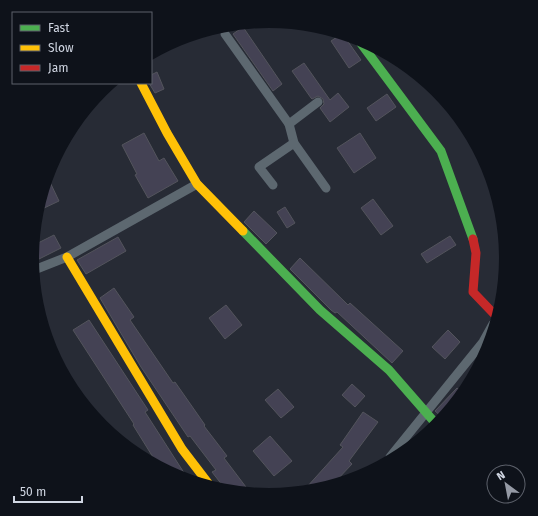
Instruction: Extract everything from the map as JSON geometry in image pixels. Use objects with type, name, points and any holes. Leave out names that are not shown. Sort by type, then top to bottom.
[{"type":"street","points":[[226,32],[289,124],[294,143],[326,188]]},
{"type":"street","points":[[366,50],[441,151],[472,237],[476,253],[473,292],[492,312]]},
{"type":"street","points":[[142,84],[167,133],[197,184],[320,310],[389,370],[433,420]]},
{"type":"street","points":[[289,124],[318,102]]},
{"type":"street","points":[[273,185],[259,167],[294,143]]},
{"type":"street","points":[[39,268],[67,257],[197,184]]},
{"type":"street","points":[[67,257],[182,449],[205,479]]},
{"type":"street","points":[[396,450],[482,343]]},
{"type":"building","points":[[245,29],[282,84],[273,91],[233,34],[239,30]]},
{"type":"building","points":[[336,38],[349,42],[361,60],[349,68],[331,41]]},
{"type":"building","points":[[304,63],[330,100],[338,93],[349,107],[330,122],[320,108],[324,104],[323,99],[318,96],[312,99],[292,71]]},
{"type":"building","points":[[157,72],[164,89],[155,93],[150,84],[152,84],[152,74]]},
{"type":"building","points":[[387,94],[396,107],[376,121],[367,108]]},
{"type":"building","points":[[144,133],[159,161],[164,158],[178,181],[148,198],[135,175],[137,174],[122,145]]},
{"type":"building","points":[[360,133],[376,158],[354,173],[337,148]]},
{"type":"building","points":[[51,184],[59,201],[44,208]]},
{"type":"building","points":[[373,199],[393,226],[381,235],[361,208]]},
{"type":"building","points":[[285,207],[295,223],[287,228],[277,212]]},
{"type":"building","points":[[254,211],[277,233],[266,244],[244,222]]},
{"type":"building","points":[[54,235],[61,248],[39,259],[39,242]]},
{"type":"building","points":[[450,236],[456,245],[427,263],[421,254]]},
{"type":"building","points":[[118,237],[126,251],[86,274],[77,260]]},
{"type":"building","points":[[300,258],[348,305],[350,303],[403,351],[392,363],[337,312],[335,313],[331,310],[290,269]]},
{"type":"building","points":[[114,288],[134,317],[130,320],[173,383],[175,382],[205,425],[204,426],[227,456],[224,458],[246,487],[221,483],[212,472],[216,470],[190,436],[188,437],[141,367],[100,298]]},
{"type":"building","points":[[226,305],[242,325],[225,339],[209,318]]},
{"type":"building","points":[[89,320],[148,410],[145,412],[183,471],[152,456],[133,425],[134,424],[73,330]]},
{"type":"building","points":[[448,330],[460,342],[445,359],[432,347]]},
{"type":"building","points":[[352,384],[365,396],[355,407],[342,395]]},
{"type":"building","points":[[457,388],[458,389],[438,414],[435,411]]},
{"type":"building","points":[[278,389],[294,407],[281,418],[265,400]]},
{"type":"building","points":[[363,412],[378,422],[349,461],[352,464],[340,477],[309,485],[343,447],[340,445]]},
{"type":"building","points":[[270,436],[292,461],[274,476],[253,451]]},
{"type":"traffic: fast","points":[[366,50],[441,151],[473,239]]},
{"type":"traffic: fast","points":[[243,231],[320,310],[389,370],[433,420]]},
{"type":"traffic: slow","points":[[142,84],[167,133],[197,184],[243,231]]},
{"type":"traffic: slow","points":[[67,257],[182,449],[205,479]]},
{"type":"traffic: jam","points":[[473,239],[476,253],[473,292],[492,312]]}]
